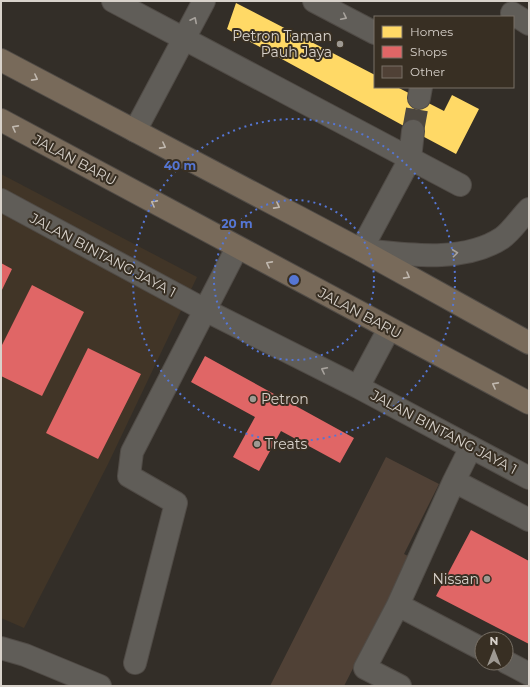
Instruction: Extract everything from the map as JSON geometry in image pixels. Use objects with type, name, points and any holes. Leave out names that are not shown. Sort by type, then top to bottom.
[{"type":"highway","points":[[1,60],[361,250],[529,343]]},
{"type":"highway","name":"JALAN BARU","points":[[1,120],[529,403]]},
{"type":"street","points":[[113,1],[143,8],[184,39],[460,185]]},
{"type":"street","points":[[135,131],[204,1]]},
{"type":"street","points":[[314,1],[374,32]]},
{"type":"street","points":[[413,132],[410,159],[361,250],[428,256],[480,249],[503,238],[529,209]]},
{"type":"street","name":"JALAN BINTANG JAYA 1","points":[[1,200],[205,310],[358,387],[529,478]]},
{"type":"street","points":[[135,663],[176,503],[128,476],[132,452],[238,248]]},
{"type":"street","name":"JALAN BINTANG JAYA 1","points":[[358,387],[389,328]]},
{"type":"street","points":[[400,686],[365,668],[398,605],[471,447]]},
{"type":"street","points":[[454,481],[529,520]]},
{"type":"street","points":[[398,605],[474,646]]},
{"type":"street","points":[[1,648],[25,655],[100,686]]},
{"type":"street","points":[[514,666],[529,674]]},
{"type":"shaded area","points":[[1,174],[197,277],[108,464],[24,628],[1,618]]},
{"type":"building: Homes","points":[[236,3],[374,74],[374,88],[399,88],[444,111],[452,95],[479,109],[456,154],[227,29]]},
{"type":"building: Shops","points":[[1,263],[12,269],[1,292]]},
{"type":"building: Shops","points":[[32,285],[84,312],[42,396],[1,376],[1,347]]},
{"type":"building: Shops","points":[[88,348],[141,374],[98,459],[46,433]]},
{"type":"building: Shops","name":"Petron","points":[[205,356],[354,438],[340,463],[281,431],[259,471],[233,457],[255,417],[191,382]]},
{"type":"building: Shops","name":"Nissan","points":[[471,530],[529,561],[529,644],[514,636],[514,631],[504,631],[436,596]]},
{"type":"building: Other","points":[[386,457],[439,484],[404,554],[410,557],[344,686],[270,686]]},
{"type":"tunnel","points":[[413,131],[419,98]]},
{"type":"place","name":"Petron Taman Pauh Jaya","points":[[340,44]]},
{"type":"place","name":"Petron","points":[[253,399]]},
{"type":"place","name":"Treats","points":[[257,444]]},
{"type":"place","name":"Nissan","points":[[487,579]]}]
